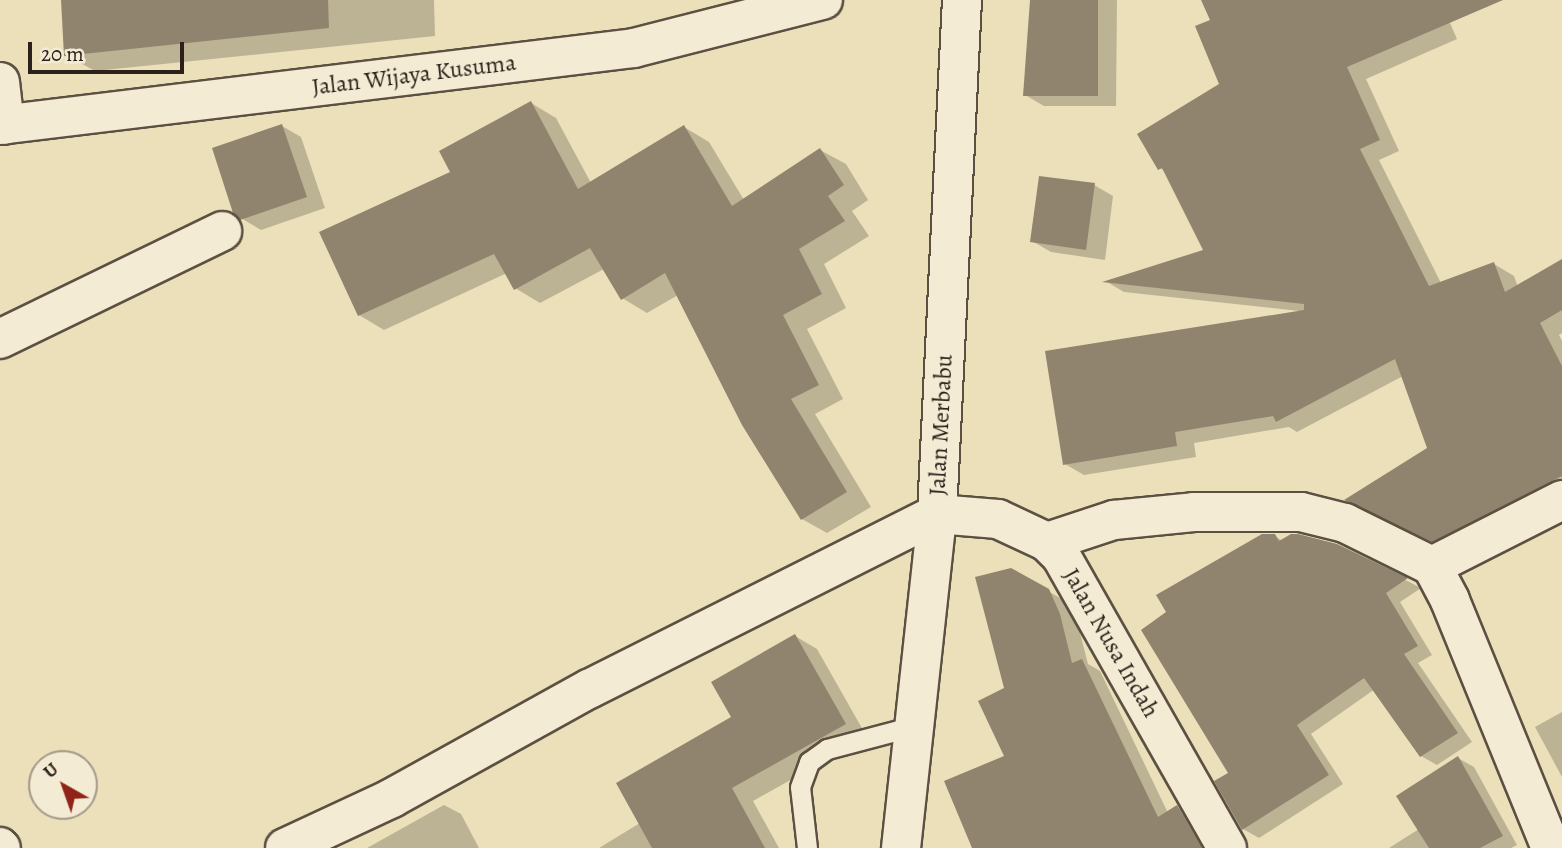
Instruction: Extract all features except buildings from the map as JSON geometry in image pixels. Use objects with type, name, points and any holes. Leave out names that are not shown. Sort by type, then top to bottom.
[{"type":"street","name":"Jalan Wijaya Kusuma","points":[[2,125],[634,48],[823,0]]},
{"type":"street","name":"Jalan Merbabu","points":[[901,848],[937,514],[961,0]]},
{"type":"street","points":[[0,82],[2,125]]},
{"type":"street","points":[[0,339],[222,231]]},
{"type":"street","points":[[1432,566],[1562,500]]},
{"type":"street","points":[[1047,542],[1114,520],[1194,512],[1301,512],[1345,523],[1432,566],[1450,600],[1551,848]]},
{"type":"street","points":[[285,848],[392,798],[589,688],[937,514]]},
{"type":"street","name":"Jalan Nusa Indah","points":[[937,514],[998,519],[1047,542],[1075,576],[1227,848]]},
{"type":"lane","points":[[807,848],[800,788],[809,762],[827,749],[914,726]]}]
